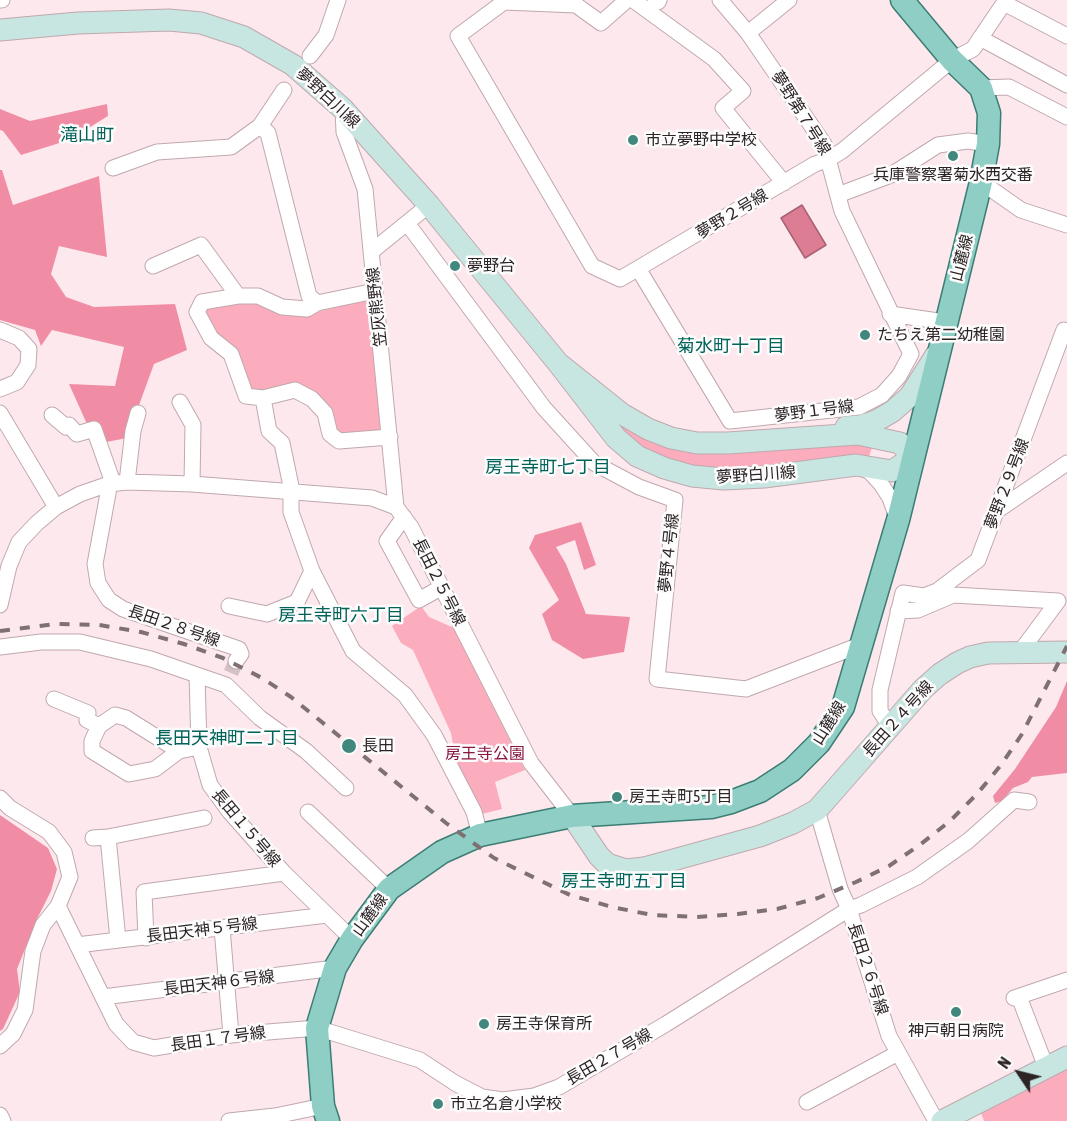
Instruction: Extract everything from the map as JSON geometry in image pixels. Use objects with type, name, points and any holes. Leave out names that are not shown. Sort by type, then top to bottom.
[{"type":"main road","points":[[902,0],[952,60],[981,88]]},
{"type":"main road","name":"山麓線","points":[[326,1113],[316,1028],[335,968],[352,939],[389,890],[442,852],[480,835],[572,816],[711,807],[760,791],[792,770],[819,743],[843,707],[898,520],[981,182],[988,144],[989,113],[981,88]]},
{"type":"street","points":[[310,56],[326,35],[338,0]]},
{"type":"street","points":[[627,0],[601,23],[576,5],[504,1],[458,36],[592,266],[620,279],[639,270]]},
{"type":"street","points":[[633,0],[714,58],[742,91],[723,108],[784,183]]},
{"type":"street","name":"夢野第７号線","points":[[720,0],[748,33],[824,144],[827,160],[842,151],[952,60],[973,49],[999,4]]},
{"type":"street","points":[[748,33],[789,0]]},
{"type":"street","points":[[999,4],[1067,36]]},
{"type":"street","name":"夢野白川線","points":[[0,30],[78,23],[169,20],[201,23],[244,37],[293,65],[343,109],[429,205],[616,438],[637,456],[664,468],[692,476],[724,479],[764,477],[856,465],[892,471],[913,457],[900,442],[858,434],[728,443],[697,443],[671,438],[648,429],[622,414],[558,363]]},
{"type":"street","points":[[980,38],[1067,84]]},
{"type":"street","points":[[981,88],[1009,87],[1067,117]]},
{"type":"street","points":[[113,168],[157,152],[231,147],[260,126],[284,90]]},
{"type":"street","name":"笠灰熊野線","points":[[343,109],[344,132],[365,189],[390,437],[400,512]]},
{"type":"street","points":[[260,126],[268,133],[309,296],[317,303]]},
{"type":"street","points":[[838,195],[891,174],[938,145],[968,141],[988,144]]},
{"type":"street","name":"夢野２号線","points":[[639,270],[815,164],[827,160]]},
{"type":"street","name":"夢野１号線","points":[[639,270],[730,421],[859,407],[882,394],[899,376],[910,354],[842,211],[827,160]]},
{"type":"street","points":[[981,182],[1021,210],[1067,225]]},
{"type":"street","points":[[371,252],[429,205]]},
{"type":"street","name":"夢野４号線","points":[[407,223],[543,408],[594,463],[639,487],[675,500],[657,679],[746,689],[860,645]]},
{"type":"street","points":[[153,266],[201,245],[238,296]]},
{"type":"street","points":[[375,291],[317,303],[307,309],[282,308],[258,296],[238,296],[202,302],[197,312],[211,338],[231,354],[246,396],[262,398],[295,390],[312,399],[325,413],[330,434],[339,441],[390,437]]},
{"type":"street","points":[[890,314],[945,322]]},
{"type":"street","points":[[0,330],[19,338],[28,349],[28,365],[16,382],[0,389]]},
{"type":"street","name":"夢野２９号線","points":[[898,611],[903,593],[924,596],[937,591],[978,560],[1064,330],[1067,331]]},
{"type":"street","name":"夢野白川線","points":[[796,437],[810,431],[860,426],[876,421],[893,411],[910,396],[938,352]]},
{"type":"street","points":[[262,398],[269,431],[282,443],[291,486],[289,493],[291,512],[312,571],[353,651],[405,695],[434,735],[474,812],[480,835]]},
{"type":"street","points":[[180,402],[193,425],[192,484]]},
{"type":"street","points":[[0,413],[56,507]]},
{"type":"street","points":[[127,482],[133,431],[138,413]]},
{"type":"street","points":[[52,415],[66,427],[69,425],[77,434],[94,429],[111,477],[109,484]]},
{"type":"street","points":[[998,510],[1067,463]]},
{"type":"street","points":[[856,465],[870,472],[881,484],[890,498],[898,520]]},
{"type":"street","points":[[1,597],[9,566],[20,542],[37,523],[56,507],[80,494],[109,484],[127,482],[192,484],[372,498],[400,512],[387,541],[419,600],[442,587]]},
{"type":"street","name":"長田２８号線","points":[[109,484],[95,564],[98,583],[109,600],[123,609],[239,649],[241,654],[231,673]]},
{"type":"street","name":"長田２５号線","points":[[400,512],[411,527],[531,763],[572,816],[598,856],[607,864],[626,870],[644,868],[760,836],[793,823],[817,810]]},
{"type":"street","points":[[229,606],[267,614],[297,602],[312,571]]},
{"type":"street","points":[[891,728],[880,711],[880,690],[898,611],[918,610],[953,595],[1058,601],[1020,652]]},
{"type":"street","points":[[0,647],[41,642],[81,642],[151,659],[197,675],[231,673],[260,718],[306,751],[346,788]]},
{"type":"street","name":"長田２４号線","points":[[817,810],[923,689],[957,663],[988,653],[1067,652]]},
{"type":"street","name":"長田１５号線","points":[[197,675],[199,747],[210,785],[229,811],[284,873],[352,939]]},
{"type":"street","points":[[54,699],[88,713],[87,720],[99,726]]},
{"type":"street","points":[[179,752],[126,718],[116,715],[99,726],[92,741],[92,751],[129,774],[155,769],[179,752],[199,747]]},
{"type":"street","points":[[0,798],[10,808],[49,832],[64,852],[69,877],[58,906],[43,925],[33,951],[26,1010],[13,1034],[0,1046]]},
{"type":"street","name":"長田２７号線","points":[[316,1028],[420,1060],[455,1083],[482,1096],[503,1100],[534,1096],[559,1087],[666,1024],[849,909],[917,877],[968,841],[1014,800],[1029,802]]},
{"type":"street","name":"長田２６号線","points":[[817,810],[840,889],[849,909],[889,1036],[936,1121]]},
{"type":"street","points":[[308,812],[389,890]]},
{"type":"street","points":[[118,940],[100,837],[204,818]]},
{"type":"street","points":[[146,938],[144,892],[284,873]]},
{"type":"street","name":"長田１７号線","points":[[58,906],[116,1024],[133,1042],[154,1048],[231,1035],[316,1028]]},
{"type":"street","name":"長田天神５号線","points":[[77,945],[327,915]]},
{"type":"street","points":[[222,928],[231,1035]]},
{"type":"street","name":"長田天神６号線","points":[[103,997],[335,968]]},
{"type":"street","points":[[1046,1067],[1018,997],[1067,980]]},
{"type":"street","points":[[807,1102],[898,1053]]},
{"type":"street","points":[[942,1121],[1067,1057]]},
{"type":"street","points":[[228,1121],[326,1113]]},
{"type":"street","points":[[0,1115],[3,1121]]},
{"type":"green space","points":[[364,300],[370,305],[382,430],[380,433],[338,434],[316,396],[267,390],[251,391],[204,312],[207,307],[256,301],[305,315]]},
{"type":"green space","points":[[615,422],[644,436],[874,442],[868,459],[765,469],[695,470],[642,448],[617,429]]},
{"type":"green space","name":"房王寺公園","points":[[421,606],[429,617],[454,628],[525,770],[495,782],[502,809],[482,814],[456,762],[451,733],[413,650],[401,643],[392,626]]},
{"type":"green space","points":[[1067,1068],[1067,1121],[984,1121],[979,1108]]},
{"type":"shaded area","points":[[107,104],[108,116],[69,140],[21,155],[0,130],[0,109],[30,121]]},
{"type":"shaded area","points":[[0,170],[2,170],[13,205],[99,176],[107,257],[59,246],[51,274],[66,297],[94,307],[175,304],[187,350],[154,364],[127,438],[96,444],[69,384],[115,386],[124,347],[52,330],[41,346],[35,330],[0,320]]},
{"type":"shaded area","points":[[802,205],[826,245],[805,258],[781,218]]},
{"type":"shaded area","points":[[581,522],[596,565],[584,570],[575,540],[556,547],[566,564],[586,614],[630,617],[624,652],[583,659],[552,640],[542,614],[559,600],[529,548],[535,535]]},
{"type":"shaded area","points":[[1067,681],[1067,773],[1032,777],[1028,782],[1013,788],[1002,801],[995,803],[993,796],[1015,769],[1056,707]]},
{"type":"shaded area","points":[[0,815],[48,848],[57,869],[51,891],[17,969],[20,992],[0,1031]]},
{"type":"tunnel","points":[[231,673],[236,661]]},
{"type":"railway","points":[[0,631],[55,624],[99,625],[141,632],[223,658],[262,678],[291,697],[446,823],[494,858],[570,895],[652,915],[697,917],[777,909],[818,898],[889,866],[921,844],[950,821],[1001,765],[1022,734],[1067,646]]},
{"type":"place","name":"市立夢野中学校","points":[[633,140]]},
{"type":"place","name":"兵庫警察署菊水西交番","points":[[953,156]]},
{"type":"place","name":"夢野台","points":[[455,266]]},
{"type":"place","name":"たちえ第二幼稚園","points":[[865,335]]},
{"type":"place","name":"長田","points":[[349,746]]},
{"type":"place","name":"房王寺町5丁目","points":[[617,797]]},
{"type":"place","name":"神戸朝日病院","points":[[956,1012]]},
{"type":"place","name":"房王寺保育所","points":[[484,1024]]},
{"type":"place","name":"市立名倉小学校","points":[[438,1104]]},
{"type":"district","name":"滝山町","points":[[87,135]]},
{"type":"district","name":"菊水町十丁目","points":[[731,346]]},
{"type":"district","name":"房王寺町七丁目","points":[[548,467]]},
{"type":"district","name":"房王寺町六丁目","points":[[341,615]]},
{"type":"district","name":"長田天神町二丁目","points":[[227,738]]},
{"type":"district","name":"房王寺町五丁目","points":[[624,881]]}]
